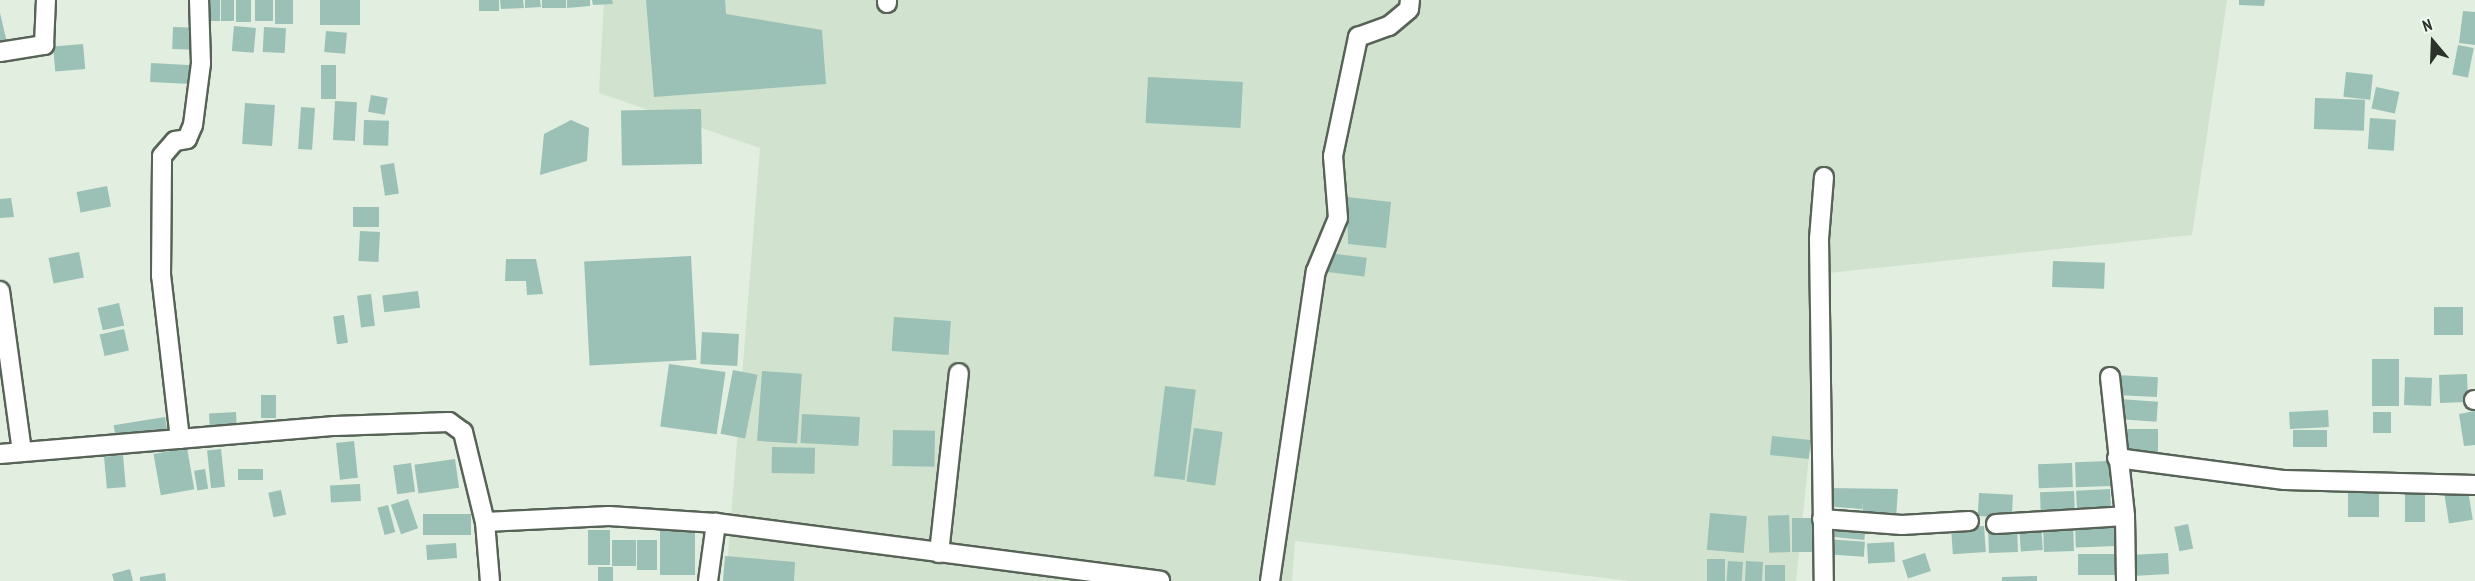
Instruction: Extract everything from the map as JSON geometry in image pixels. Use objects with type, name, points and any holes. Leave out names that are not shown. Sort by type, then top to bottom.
[{"type":"street","points":[[0,52],[45,45],[46,0]]},
{"type":"street","points":[[180,439],[161,276],[162,156],[175,141],[187,139],[193,125],[201,63],[199,0]]},
{"type":"street","points":[[1270,581],[1316,271],[1338,218],[1334,156],[1358,37],[1389,26],[1409,9],[1410,0]]},
{"type":"street","points":[[1824,177],[1819,239],[1824,581]]},
{"type":"street","points":[[0,291],[22,452]]},
{"type":"street","points":[[939,552],[959,372]]},
{"type":"street","points":[[2110,377],[2125,516],[2126,581]]},
{"type":"street","points":[[0,454],[180,439],[449,422],[463,432],[485,522],[490,581]]},
{"type":"street","points":[[2117,458],[2285,480],[2475,485]]},
{"type":"street","points":[[485,522],[609,516],[716,523],[1160,581]]},
{"type":"street","points":[[1996,524],[2125,516]]},
{"type":"street","points":[[1822,519],[1902,525],[1969,521]]},
{"type":"street","points":[[708,581],[716,523]]},
{"type":"shaded area","points":[[604,0],[2227,0],[2192,235],[1828,273],[1796,581],[1630,581],[1295,541],[1292,581],[726,581],[760,148],[599,93]]},
{"type":"building","points":[[205,0],[220,0],[220,21],[205,21]]},
{"type":"building","points":[[221,0],[234,0],[234,21],[221,21]]},
{"type":"building","points":[[236,0],[251,0],[251,22],[236,22]]},
{"type":"building","points":[[255,0],[273,0],[273,21],[255,21]]},
{"type":"building","points":[[275,0],[293,0],[293,24],[275,24]]},
{"type":"building","points":[[320,0],[360,0],[360,25],[320,25]]},
{"type":"building","points":[[479,0],[499,0],[499,11],[479,11]]},
{"type":"building","points":[[500,0],[523,0],[524,8],[501,9]]},
{"type":"building","points":[[525,0],[540,0],[541,7],[525,8]]},
{"type":"building","points":[[542,0],[566,0],[566,8],[542,8]]},
{"type":"building","points":[[567,0],[590,0],[590,6],[567,8]]},
{"type":"building","points":[[592,0],[612,0],[613,4],[593,5]]},
{"type":"building","points":[[646,0],[725,0],[726,14],[822,30],[826,84],[654,97]]},
{"type":"building","points":[[2239,0],[2265,0],[2264,6],[2239,5]]},
{"type":"building","points":[[2463,11],[2475,12],[2475,45],[2459,43]]},
{"type":"building","points":[[0,13],[8,47],[0,48]]},
{"type":"building","points":[[234,26],[256,28],[254,53],[232,51]]},
{"type":"building","points":[[173,27],[198,28],[197,50],[172,49]]},
{"type":"building","points":[[264,27],[286,28],[285,53],[263,52]]},
{"type":"building","points":[[326,31],[347,33],[345,54],[324,52]]},
{"type":"building","points":[[83,44],[85,69],[55,72],[53,47]]},
{"type":"building","points":[[2458,45],[2474,48],[2468,78],[2452,74]]},
{"type":"building","points":[[151,63],[192,65],[191,84],[150,82]]},
{"type":"building","points":[[321,65],[336,65],[336,99],[321,99]]},
{"type":"building","points":[[2346,72],[2373,75],[2370,100],[2343,97]]},
{"type":"building","points":[[1148,77],[1243,82],[1240,128],[1146,123]]},
{"type":"building","points":[[2376,87],[2399,92],[2395,114],[2371,109]]},
{"type":"building","points":[[371,95],[388,98],[385,115],[368,112]]},
{"type":"building","points":[[2315,98],[2365,100],[2364,131],[2314,129]]},
{"type":"building","points":[[335,101],[357,102],[355,141],[333,140]]},
{"type":"building","points":[[245,103],[275,105],[272,146],[242,144]]},
{"type":"building","points":[[301,107],[315,108],[312,150],[298,149]]},
{"type":"building","points":[[701,109],[702,164],[622,165],[621,110]]},
{"type":"building","points":[[2370,118],[2396,120],[2394,151],[2368,149]]},
{"type":"building","points":[[364,120],[389,121],[388,146],[363,145]]},
{"type":"building","points":[[571,120],[589,128],[587,161],[540,175],[544,134]]},
{"type":"building","points":[[394,163],[399,194],[385,196],[380,165]]},
{"type":"building","points":[[107,186],[111,207],[81,213],[77,192]]},
{"type":"building","points":[[1347,197],[1391,202],[1386,248],[1348,244]]},
{"type":"building","points":[[11,198],[14,217],[0,218],[0,199]]},
{"type":"building","points":[[353,207],[379,207],[379,227],[353,227]]},
{"type":"building","points":[[360,231],[380,232],[378,262],[358,261]]},
{"type":"building","points":[[79,252],[84,278],[54,283],[49,258]]},
{"type":"building","points":[[1328,253],[1367,258],[1364,277],[1326,272]]},
{"type":"building","points":[[691,256],[696,360],[590,365],[584,262]]},
{"type":"building","points":[[506,259],[536,259],[543,294],[527,295],[526,281],[505,281]]},
{"type":"building","points":[[2053,261],[2105,263],[2104,289],[2052,287]]},
{"type":"building","points":[[418,291],[420,308],[384,312],[382,295]]},
{"type":"building","points":[[371,294],[375,326],[361,327],[357,296]]},
{"type":"building","points":[[119,303],[124,325],[103,330],[98,308]]},
{"type":"building","points":[[2434,307],[2463,307],[2463,335],[2434,335]]},
{"type":"building","points":[[344,315],[348,343],[337,344],[333,317]]},
{"type":"building","points":[[894,317],[951,321],[948,355],[892,351]]},
{"type":"building","points":[[124,329],[129,350],[105,356],[100,335]]},
{"type":"building","points":[[702,332],[739,334],[737,366],[700,364]]},
{"type":"building","points":[[2372,359],[2399,359],[2399,406],[2372,406]]},
{"type":"building","points":[[669,364],[725,372],[717,434],[660,426]]},
{"type":"building","points":[[733,370],[758,375],[745,439],[721,434]]},
{"type":"building","points":[[762,371],[802,374],[797,444],[757,441]]},
{"type":"building","points":[[2467,374],[2468,402],[2440,403],[2439,375]]},
{"type":"building","points":[[2117,375],[2158,377],[2157,397],[2116,395]]},
{"type":"building","points":[[2405,377],[2432,378],[2431,406],[2404,405]]},
{"type":"building","points":[[1165,386],[1196,390],[1185,480],[1154,476]]},
{"type":"building","points":[[261,395],[276,395],[276,418],[261,418]]},
{"type":"building","points":[[2119,399],[2158,402],[2157,422],[2118,419]]},
{"type":"building","points":[[2328,410],[2329,427],[2290,429],[2289,412]]},
{"type":"building","points":[[2475,411],[2475,445],[2464,446],[2459,414]]},
{"type":"building","points":[[236,412],[237,430],[210,431],[209,413]]},
{"type":"building","points":[[2373,412],[2391,412],[2391,433],[2373,433]]},
{"type":"building","points":[[802,414],[860,417],[858,446],[800,443]]},
{"type":"building","points":[[165,417],[168,435],[116,443],[114,425]]},
{"type":"building","points":[[1194,428],[1223,432],[1215,486],[1186,481]]},
{"type":"building","points":[[2123,429],[2158,429],[2158,453],[2123,453]]},
{"type":"building","points":[[893,430],[935,431],[934,467],[892,466]]},
{"type":"building","points":[[2293,430],[2327,430],[2327,447],[2293,447]]},
{"type":"building","points":[[1772,436],[1811,440],[1809,459],[1770,455]]},
{"type":"building","points":[[354,441],[358,478],[340,480],[336,443]]},
{"type":"building","points":[[772,447],[815,448],[815,474],[772,473]]},
{"type":"building","points":[[187,448],[194,489],[161,495],[154,454]]},
{"type":"building","points":[[221,449],[225,487],[211,488],[207,450]]},
{"type":"building","points":[[123,455],[126,487],[107,489],[104,457]]},
{"type":"building","points":[[455,459],[459,488],[418,493],[414,465]]},
{"type":"building","points":[[2109,461],[2110,486],[2076,487],[2075,462]]},
{"type":"building","points":[[411,463],[415,492],[397,494],[393,466]]},
{"type":"building","points":[[2072,463],[2073,487],[2039,488],[2038,464]]},
{"type":"building","points":[[205,469],[208,489],[197,490],[194,471]]},
{"type":"building","points":[[238,469],[263,469],[263,480],[238,480]]},
{"type":"building","points":[[360,484],[361,501],[331,503],[330,486]]},
{"type":"building","points":[[1825,488],[1898,489],[1896,518],[1862,517],[1863,501],[1862,509],[1824,506]]},
{"type":"building","points":[[2405,488],[2425,488],[2425,522],[2405,522]]},
{"type":"building","points":[[2110,489],[2111,511],[2077,513],[2076,491]]},
{"type":"building","points":[[281,490],[286,514],[273,517],[268,493]]},
{"type":"building","points":[[2468,490],[2473,520],[2449,523],[2444,494]]},
{"type":"building","points":[[2074,491],[2075,514],[2041,515],[2040,492]]},
{"type":"building","points":[[2348,491],[2379,491],[2379,517],[2348,517]]},
{"type":"building","points":[[1979,493],[2013,495],[2012,518],[1978,516]]},
{"type":"building","points":[[408,499],[418,528],[401,534],[391,505]]},
{"type":"building","points":[[388,505],[395,532],[385,535],[377,508]]},
{"type":"building","points":[[1710,513],[1747,516],[1744,553],[1707,550]]},
{"type":"building","points":[[423,514],[471,514],[471,535],[423,535]]},
{"type":"building","points":[[1789,515],[1790,552],[1769,553],[1768,516]]},
{"type":"building","points":[[1792,518],[1815,518],[1815,552],[1792,552]]},
{"type":"building","points":[[1826,522],[1866,526],[1864,540],[1825,536]]},
{"type":"building","points":[[2115,522],[2116,546],[2076,547],[2075,523]]},
{"type":"building","points":[[2073,523],[2074,551],[2044,552],[2043,524]]},
{"type":"building","points":[[2041,524],[2043,550],[2021,551],[2019,526]]},
{"type":"building","points":[[2188,524],[2193,548],[2180,551],[2174,527]]},
{"type":"building","points":[[2017,525],[2018,552],[1989,553],[1988,526]]},
{"type":"building","points":[[1984,526],[1986,552],[1953,554],[1951,528]]},
{"type":"building","points":[[588,530],[610,530],[610,565],[588,565]]},
{"type":"building","points":[[660,530],[695,530],[695,575],[660,575]]},
{"type":"building","points":[[1825,539],[1865,542],[1864,557],[1824,554]]},
{"type":"building","points":[[612,540],[636,540],[636,566],[612,566]]},
{"type":"building","points":[[637,540],[657,540],[657,570],[637,570]]},
{"type":"building","points":[[1894,542],[1895,562],[1868,563],[1867,543]]},
{"type":"building","points":[[456,543],[457,558],[427,560],[426,545]]},
{"type":"building","points":[[1925,553],[1931,571],[1908,578],[1902,560]]},
{"type":"building","points":[[2168,553],[2169,574],[2132,576],[2131,555]]},
{"type":"building","points":[[2078,554],[2116,554],[2116,575],[2078,575]]},
{"type":"building","points":[[725,556],[795,562],[794,581],[723,581]]},
{"type":"building","points":[[1707,559],[1725,559],[1725,581],[1707,581]]},
{"type":"building","points":[[1728,561],[1743,562],[1742,581],[1727,581]]},
{"type":"building","points":[[1746,561],[1763,562],[1762,581],[1745,581]]},
{"type":"building","points":[[1765,565],[1785,565],[1785,581],[1765,581]]},
{"type":"building","points":[[598,567],[613,567],[613,581],[598,581]]},
{"type":"building","points":[[130,569],[133,581],[114,581],[112,574]]},
{"type":"building","points":[[165,573],[166,581],[140,581],[140,577]]},
{"type":"building","points":[[2037,576],[2037,581],[2002,581],[2002,577]]}]
